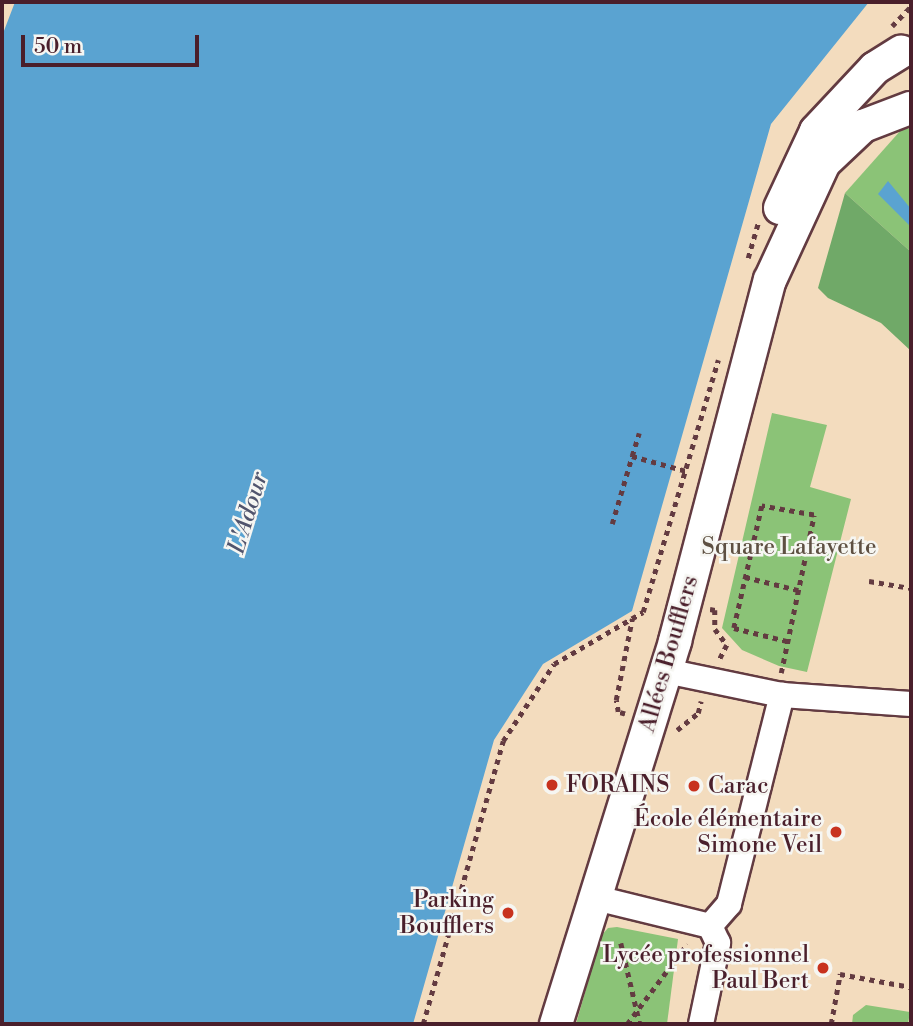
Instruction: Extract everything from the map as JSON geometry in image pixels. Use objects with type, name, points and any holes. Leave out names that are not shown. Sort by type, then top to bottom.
[{"type":"main road","points":[[906,47],[894,76],[902,99],[911,108]]},
{"type":"main road","name":"Allées Boufflers","points":[[770,280],[765,260],[780,207],[804,149],[853,89],[906,47]]},
{"type":"main road","name":"Allées Boufflers","points":[[556,1024],[666,671],[753,358],[770,280],[824,163],[863,126],[911,108]]},
{"type":"street","points":[[666,671],[706,682],[782,695],[911,704]]},
{"type":"street","points":[[710,926],[729,904],[782,695]]},
{"type":"street","points":[[596,898],[710,926]]},
{"type":"street","points":[[701,1024],[718,943],[710,926]]},
{"type":"path","points":[[612,524],[639,433]]},
{"type":"path","points":[[632,456],[686,471]]},
{"type":"path","points":[[782,695],[787,641],[814,515],[762,506],[734,628],[787,641]]},
{"type":"path","points":[[746,577],[798,590]]},
{"type":"path","points":[[869,581],[911,588]]},
{"type":"path","points":[[423,1024],[503,741],[554,664],[643,612],[648,594]]},
{"type":"path","points":[[622,674],[632,619]]},
{"type":"path","points":[[649,722],[677,730],[698,713],[706,682]]},
{"type":"path","points":[[626,1024],[684,947],[710,926]]},
{"type":"path","points":[[621,943],[640,1024]]},
{"type":"path","points":[[831,1024],[840,974],[911,987]]},
{"type":"green space","points":[[911,128],[911,252],[845,193],[901,130]]},
{"type":"green space","points":[[845,193],[911,252],[911,351],[881,323],[828,298],[818,288]]},
{"type":"green space","name":"Square Lafayette","points":[[772,413],[827,425],[810,487],[851,499],[807,672],[779,666],[742,650],[722,628]]},
{"type":"green space","points":[[617,927],[678,939],[667,1024],[576,1024],[601,936],[608,928]]},
{"type":"green space","points":[[866,1005],[910,1012],[908,1024],[852,1024],[853,1015]]},
{"type":"water","name":"L'Adour","points":[[15,2],[869,2],[771,124],[632,611],[543,664],[494,740],[413,1024],[2,1024],[2,36]]},
{"type":"water","points":[[888,181],[911,209],[911,227],[878,194]]},
{"type":"place","name":"FORAINS","points":[[552,785]]},
{"type":"place","name":"Carac","points":[[694,786]]},
{"type":"place","name":"École élémentaire Simone Veil","points":[[836,832]]},
{"type":"place","name":"Parking Boufflers","points":[[508,913]]},
{"type":"place","name":"Lycée professionnel Paul Bert","points":[[823,968]]}]
